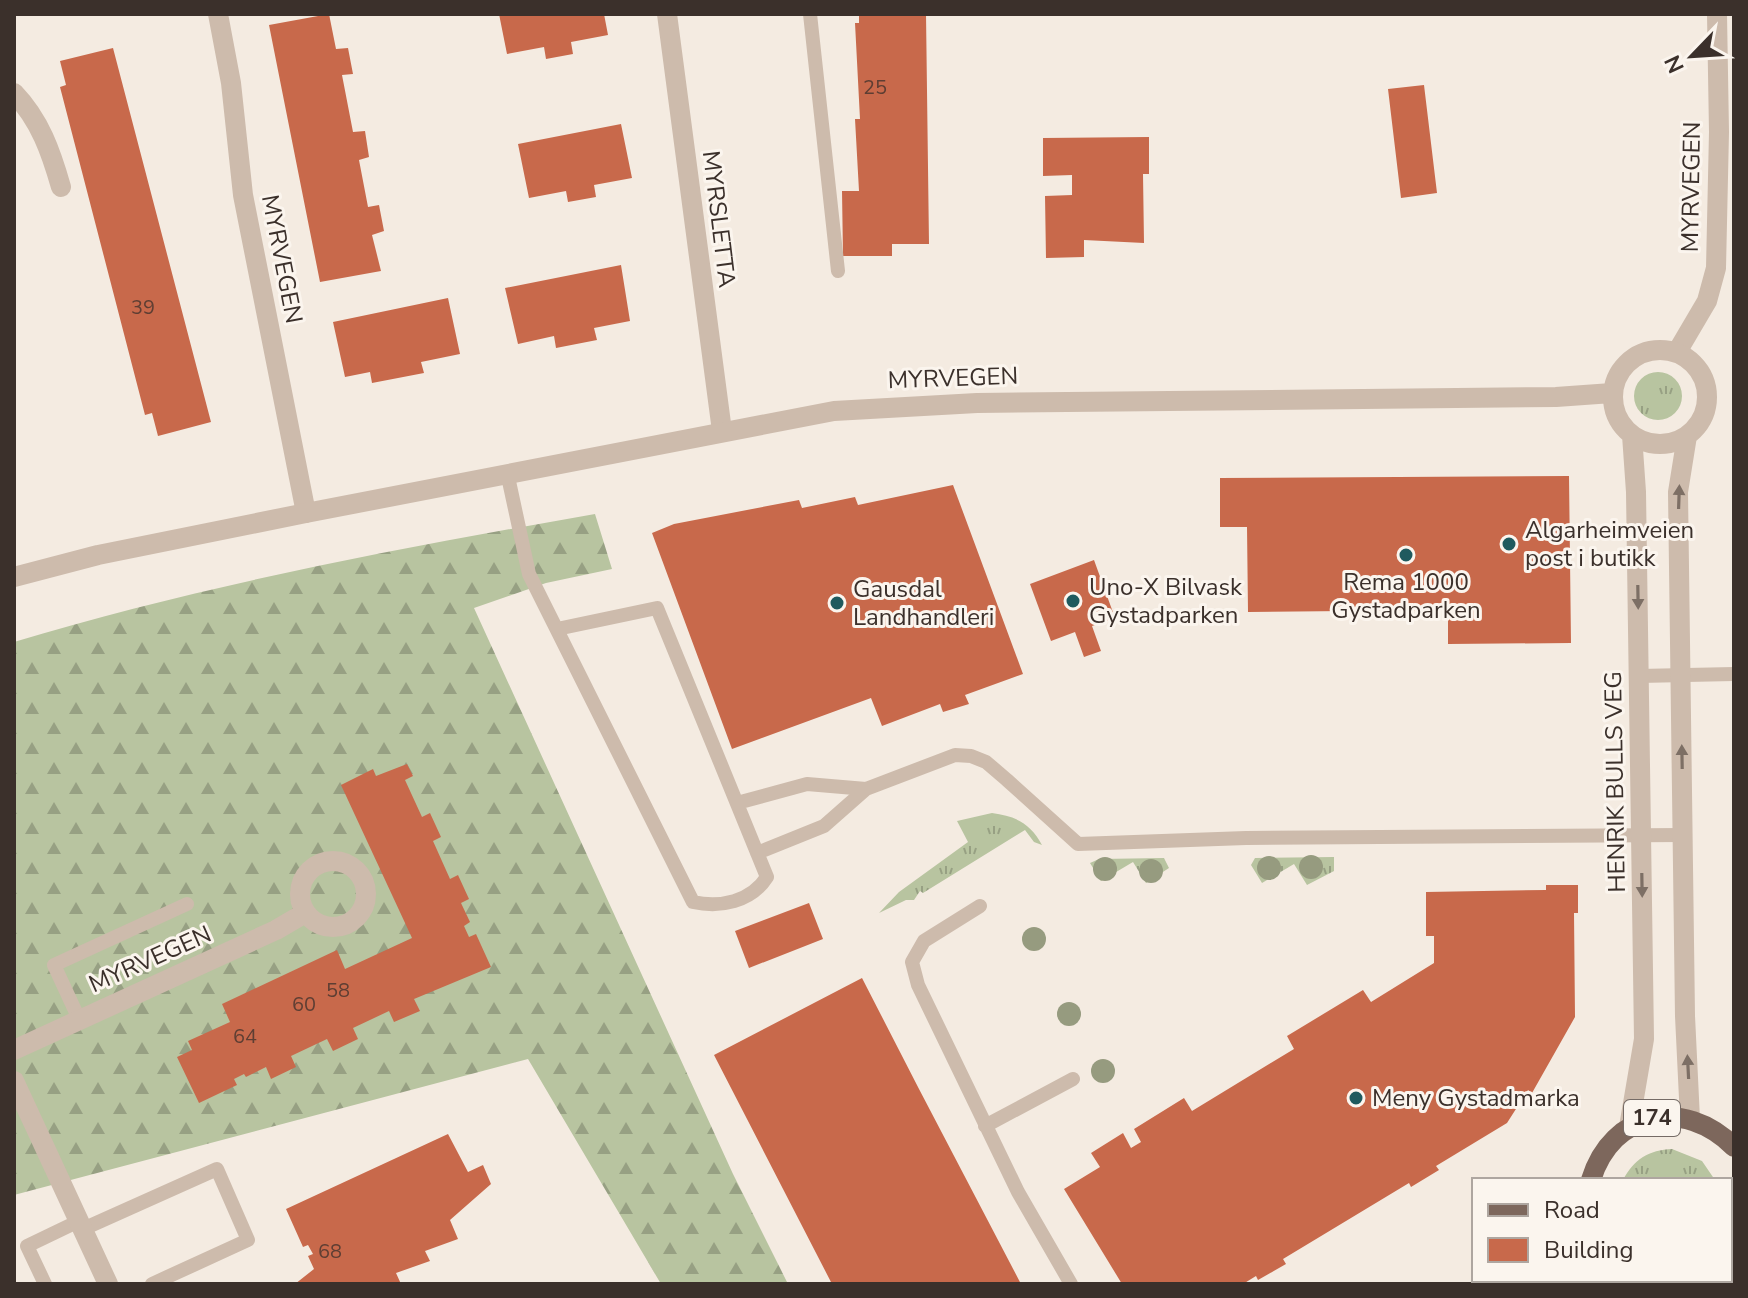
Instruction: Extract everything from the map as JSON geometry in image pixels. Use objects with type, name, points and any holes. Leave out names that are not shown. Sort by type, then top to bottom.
[{"type":"main road","name":"174","points":[[1592,1178],[1599,1158],[1612,1141],[1629,1127],[1669,1116],[1724,1127],[1734,1147]]},
{"type":"street","name":"MYRVEGEN","points":[[218,14],[231,83],[243,195],[306,513]]},
{"type":"street","name":"MYRSLETTA","points":[[667,14],[722,431]]},
{"type":"street","name":"MYRVEGEN","points":[[1677,352],[1707,301],[1716,268],[1727,132],[1717,14]]},
{"type":"street","points":[[14,93],[31,113],[50,149],[61,187]]},
{"type":"street","points":[[1687,436],[1659,444],[1632,435],[1620,423],[1612,393],[1623,366],[1635,356],[1663,349],[1677,352],[1700,371],[1708,399],[1705,413],[1687,436],[1678,492],[1690,1119]]},
{"type":"street","name":"MYRVEGEN","points":[[14,577],[98,555],[507,472],[722,431],[882,406],[1556,397],[1612,393]]},
{"type":"street","name":"HENRIK BULLS VEG","points":[[1629,1127],[1644,1039],[1632,435]]},
{"type":"street","name":"MYRVEGEN","points":[[14,1050],[276,930],[305,913]]},
{"type":"street","points":[[14,1081],[108,1284]]},
{"type":"lane","points":[[810,14],[838,271]]},
{"type":"lane","points":[[507,472],[529,574],[693,902],[717,908],[759,890],[767,877],[657,608],[557,629]]},
{"type":"lane","points":[[1639,676],[1734,674]]},
{"type":"lane","points":[[757,853],[824,826],[866,789],[955,755],[971,756],[986,762],[1078,844],[1293,837],[1683,835]]},
{"type":"lane","points":[[737,803],[807,784],[866,789]]},
{"type":"lane","points":[[79,1019],[54,965],[187,904]]},
{"type":"lane","points":[[980,906],[924,941],[912,962],[918,985],[985,1126],[1018,1192],[1071,1284]]},
{"type":"lane","points":[[985,1126],[1073,1079]]},
{"type":"lane","points":[[45,1284],[27,1246],[217,1169],[248,1240],[152,1284]]},
{"type":"green space","points":[[1658,372],[1675,379],[1682,396],[1675,413],[1658,420],[1641,413],[1634,396],[1641,379]]},
{"type":"green space","points":[[595,514],[612,569],[546,583],[474,608],[733,1174],[788,1284],[661,1284],[528,1059],[14,1195],[14,642],[229,585]]},
{"type":"green space","points":[[992,813],[1022,822],[1042,845],[1034,842],[1025,830],[923,893],[920,891],[914,900],[906,900],[879,913],[899,892],[968,842],[957,821]]},
{"type":"green space","points":[[1334,857],[1334,871],[1307,885],[1294,864],[1262,883],[1251,865],[1255,858]]},
{"type":"green space","points":[[1164,858],[1169,868],[1146,883],[1133,862],[1101,881],[1090,863],[1099,859]]},
{"type":"green space","points":[[1672,1149],[1702,1161],[1714,1178],[1624,1178],[1632,1166],[1656,1151]]},
{"type":"building","points":[[329,14],[336,49],[348,48],[353,74],[342,75],[353,132],[365,131],[369,157],[359,160],[368,207],[379,205],[384,231],[372,235],[381,271],[320,282],[269,25]]},
{"type":"building","points":[[499,14],[604,14],[608,35],[571,42],[573,54],[546,59],[544,47],[507,54]]},
{"type":"building","points":[[859,14],[926,14],[929,244],[892,244],[892,256],[843,256],[842,191],[859,191],[855,119],[860,119],[855,23],[859,23]]},
{"type":"building","points":[[113,48],[211,422],[158,436],[152,413],[145,415],[60,87],[66,85],[60,61]]},
{"type":"building","points":[[1424,85],[1437,193],[1401,198],[1388,89]]},
{"type":"building","points":[[621,124],[632,178],[594,185],[596,197],[568,202],[566,191],[529,198],[518,144]]},
{"type":"building","points":[[1149,137],[1149,174],[1143,174],[1144,243],[1084,240],[1084,257],[1046,258],[1045,196],[1072,195],[1072,175],[1043,176],[1043,138]]},
{"type":"building","points":[[621,265],[630,321],[594,328],[597,340],[556,348],[554,336],[518,344],[505,288]]},
{"type":"building","points":[[448,298],[460,354],[421,362],[424,373],[372,383],[370,372],[345,377],[333,322]]},
{"type":"building","points":[[1569,476],[1571,643],[1448,644],[1448,610],[1248,612],[1247,527],[1220,527],[1220,478]]},
{"type":"building","name":"Gausdal Landhandleri","points":[[953,485],[1023,674],[965,695],[969,704],[943,712],[940,704],[882,726],[871,698],[732,749],[652,533],[674,524],[799,500],[802,508],[855,497],[858,505]]},
{"type":"building","name":"Uno-X Bilvask Gystadparken","points":[[1094,560],[1115,618],[1092,626],[1101,651],[1084,657],[1075,632],[1051,641],[1030,584]]},
{"type":"building","points":[[407,764],[413,776],[405,780],[422,817],[430,813],[441,837],[433,841],[450,879],[458,875],[469,899],[461,903],[470,922],[464,926],[469,937],[476,934],[491,967],[414,999],[420,1011],[394,1022],[389,1011],[353,1028],[358,1039],[333,1051],[327,1039],[291,1056],[296,1067],[271,1079],[266,1067],[246,1077],[244,1074],[234,1079],[237,1085],[199,1103],[177,1057],[192,1050],[188,1041],[230,1022],[222,1004],[337,950],[345,969],[412,938],[341,785],[373,769],[376,776]]},
{"type":"building","points":[[1546,885],[1578,885],[1578,913],[1574,913],[1575,1017],[1532,1093],[1528,1090],[1507,1123],[1436,1166],[1439,1170],[1411,1187],[1409,1183],[1283,1259],[1286,1264],[1258,1280],[1256,1276],[1243,1284],[1122,1284],[1064,1189],[1100,1167],[1091,1153],[1123,1133],[1131,1148],[1141,1142],[1134,1129],[1184,1098],[1192,1111],[1294,1049],[1287,1036],[1363,990],[1371,1002],[1434,963],[1434,936],[1426,936],[1426,892],[1546,890]]},
{"type":"building","points":[[809,903],[823,939],[749,968],[735,931]]},
{"type":"building","points":[[862,978],[1021,1284],[832,1284],[714,1055]]},
{"type":"building","points":[[448,1134],[468,1172],[483,1165],[491,1184],[450,1220],[458,1239],[425,1251],[430,1261],[396,1273],[401,1284],[295,1284],[314,1269],[308,1256],[313,1254],[308,1245],[303,1247],[286,1209]]},
{"type":"place","name":"Algarheimveien post i butikk","points":[[1509,544]]},
{"type":"place","name":"Rema 1000 Gystadparken","points":[[1406,555]]},
{"type":"place","name":"Uno-X Bilvask Gystadparken","points":[[1073,601]]},
{"type":"place","name":"Gausdal Landhandleri","points":[[837,603]]},
{"type":"place","name":"Meny Gystadmarka","points":[[1356,1098]]}]
